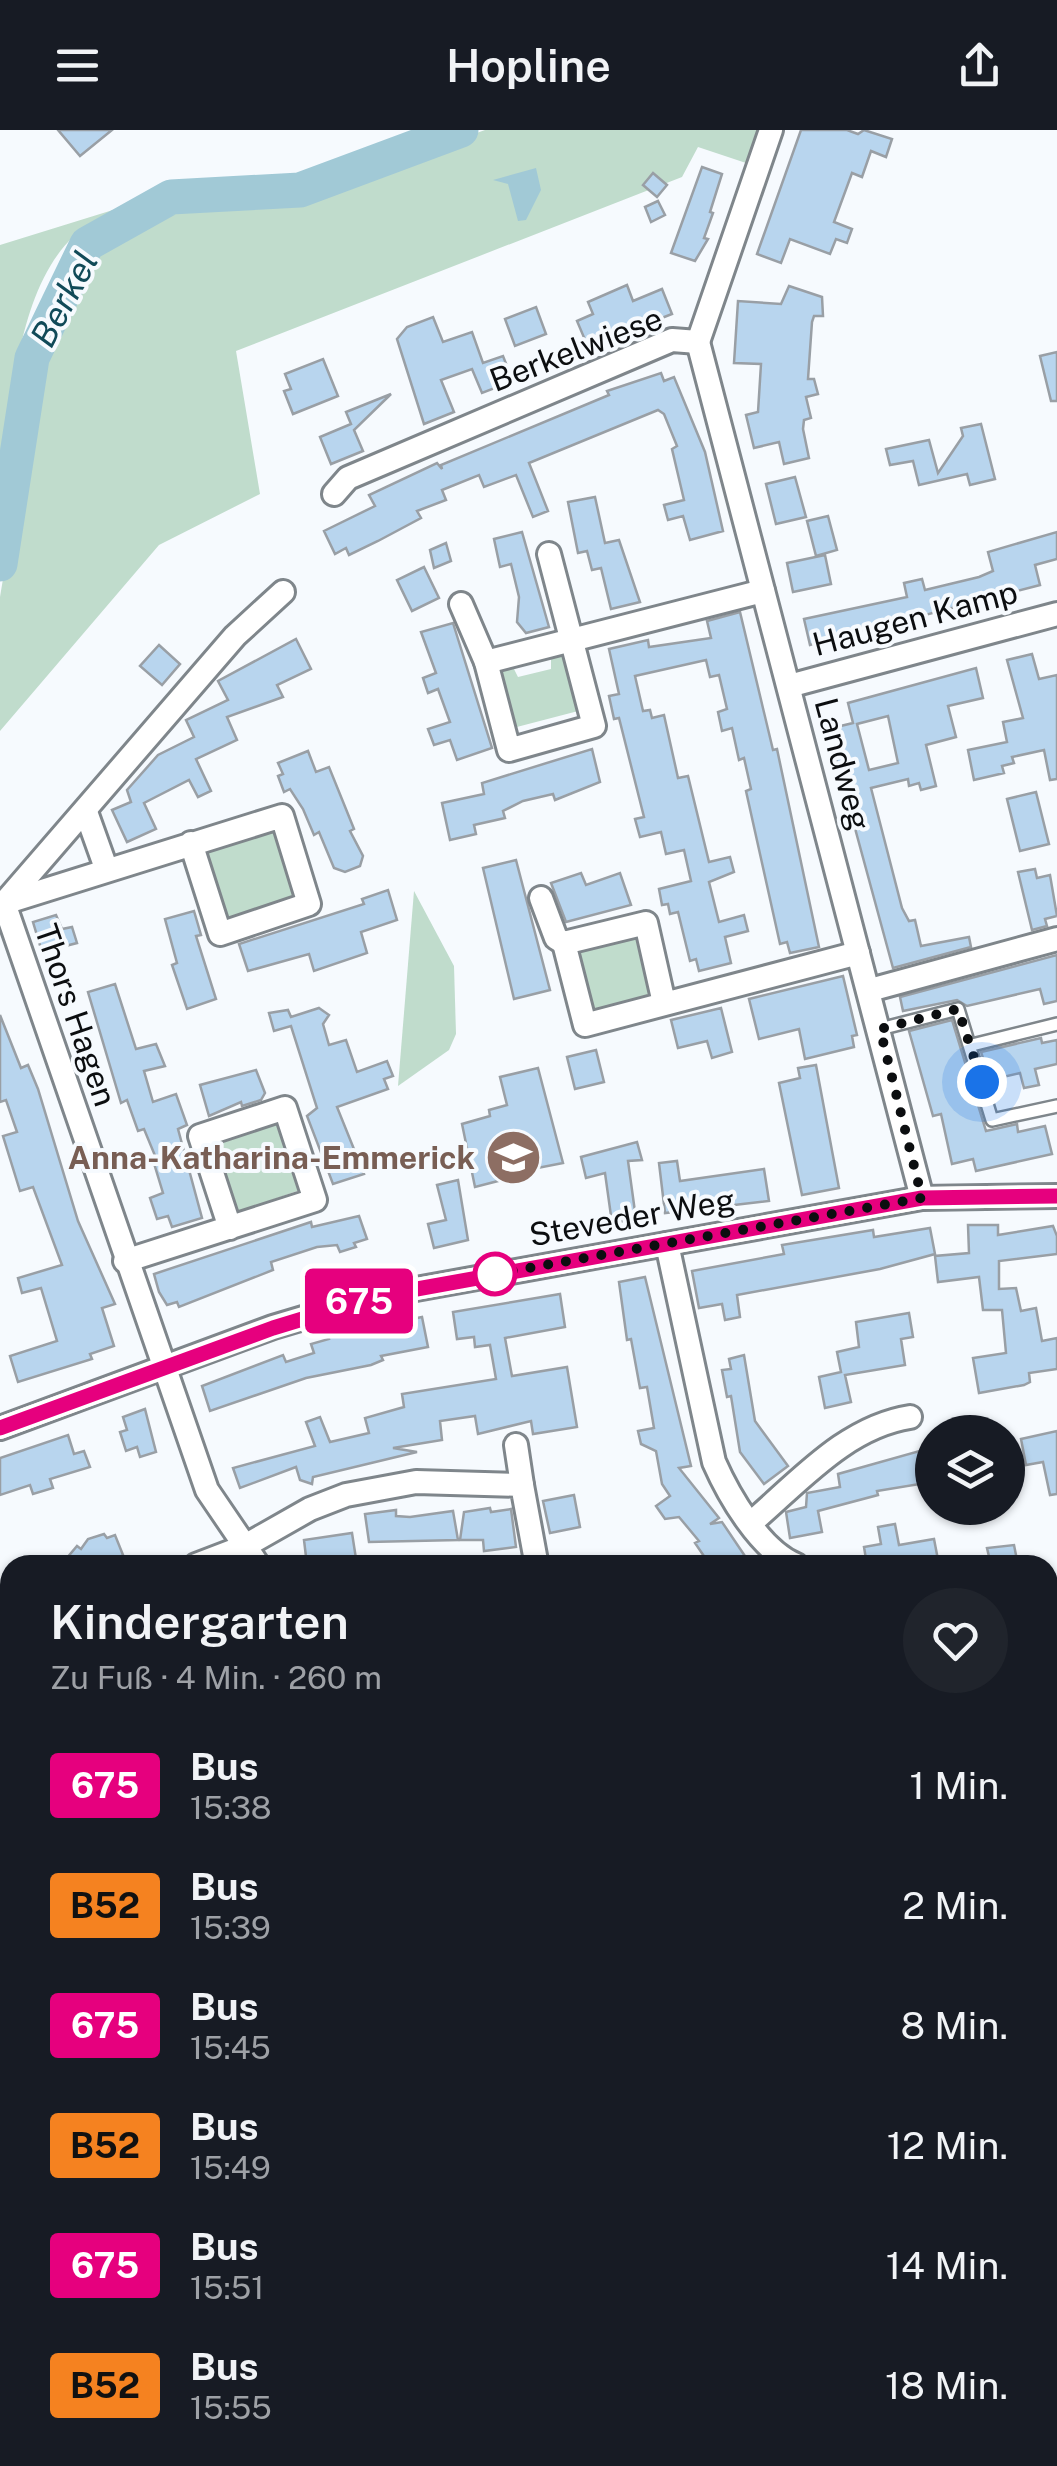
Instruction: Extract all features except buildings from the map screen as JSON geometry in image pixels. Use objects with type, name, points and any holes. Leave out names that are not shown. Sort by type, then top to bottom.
[{"type":"street","name":"Berkelwiese","points":[[334,494],[348,478],[672,340],[698,342],[771,130]]},
{"type":"street","name":"Landweg","points":[[698,342],[922,1198]]},
{"type":"street","points":[[461,604],[486,662],[509,750],[594,726],[549,554]]},
{"type":"street","points":[[486,662],[763,591]]},
{"type":"street","name":"Thors Hagen","points":[[4,903],[235,636],[283,592]]},
{"type":"street","name":"Haugen Kamp","points":[[789,686],[1057,614]]},
{"type":"street","points":[[86,812],[106,868]]},
{"type":"street","name":"Thors Hagen","points":[[4,903],[106,868],[190,843],[282,816],[309,904],[220,934],[190,843]]},
{"type":"street","points":[[541,898],[556,938],[564,943],[585,1024],[858,954]]},
{"type":"street","name":"Thors Hagen","points":[[4,903],[161,1368],[207,1490],[249,1555]]},
{"type":"street","points":[[564,943],[646,923],[664,1002]]},
{"type":"street","points":[[870,990],[1057,939]]},
{"type":"street","points":[[126,1260],[230,1228],[314,1200],[285,1108],[200,1136],[230,1228]]},
{"type":"street","name":"Steveder Weg","points":[[0,1428],[161,1368],[378,1296],[922,1198],[1057,1196]]},
{"type":"street","points":[[668,1244],[714,1462],[724,1485],[781,1555]]},
{"type":"street","points":[[752,1522],[855,1434],[880,1422],[910,1417]]},
{"type":"street","points":[[516,1445],[535,1555]]},
{"type":"street","points":[[251,1555],[310,1509],[346,1496],[416,1482],[522,1485]]},
{"type":"lane","points":[[880,1029],[958,1009],[992,1120],[1056,1110]]},
{"type":"lane","points":[[972,1045],[1057,1024]]},
{"type":"green space","points":[[485,130],[760,130],[746,163],[698,147],[682,177],[236,351],[260,494],[159,545],[0,731],[0,597],[39,363],[88,256],[169,206],[296,198]]},
{"type":"green space","points":[[158,196],[94,221],[68,242],[49,269],[23,335],[0,473],[0,245]]},
{"type":"green space","points":[[562,655],[582,710],[513,728],[500,679],[502,672],[513,667],[518,677],[551,669],[551,657]]},
{"type":"green space","points":[[275,826],[298,903],[226,919],[201,847]]},
{"type":"green space","points":[[414,891],[454,966],[456,1034],[449,1050],[398,1086]]},
{"type":"green space","points":[[639,933],[654,996],[590,1012],[573,950]]},
{"type":"green space","points":[[277,1123],[300,1190],[237,1212],[214,1146]]},
{"type":"water","points":[[536,168],[541,190],[526,220],[518,221],[508,184],[493,180]]},
{"type":"waterway","name":"Berkel","points":[[0,564],[32,358],[87,244],[171,197],[300,190],[461,130]]},
{"type":"bus line","name":"675","points":[[0,1428],[273,1328],[378,1296],[922,1198],[1057,1196]]},
{"type":"place","name":"Anna-Katharina-Emmerick","points":[[514,1157]]},
{"type":"route","points":[[495,1274],[922,1198],[880,1029],[958,1009],[982,1082]]}]
